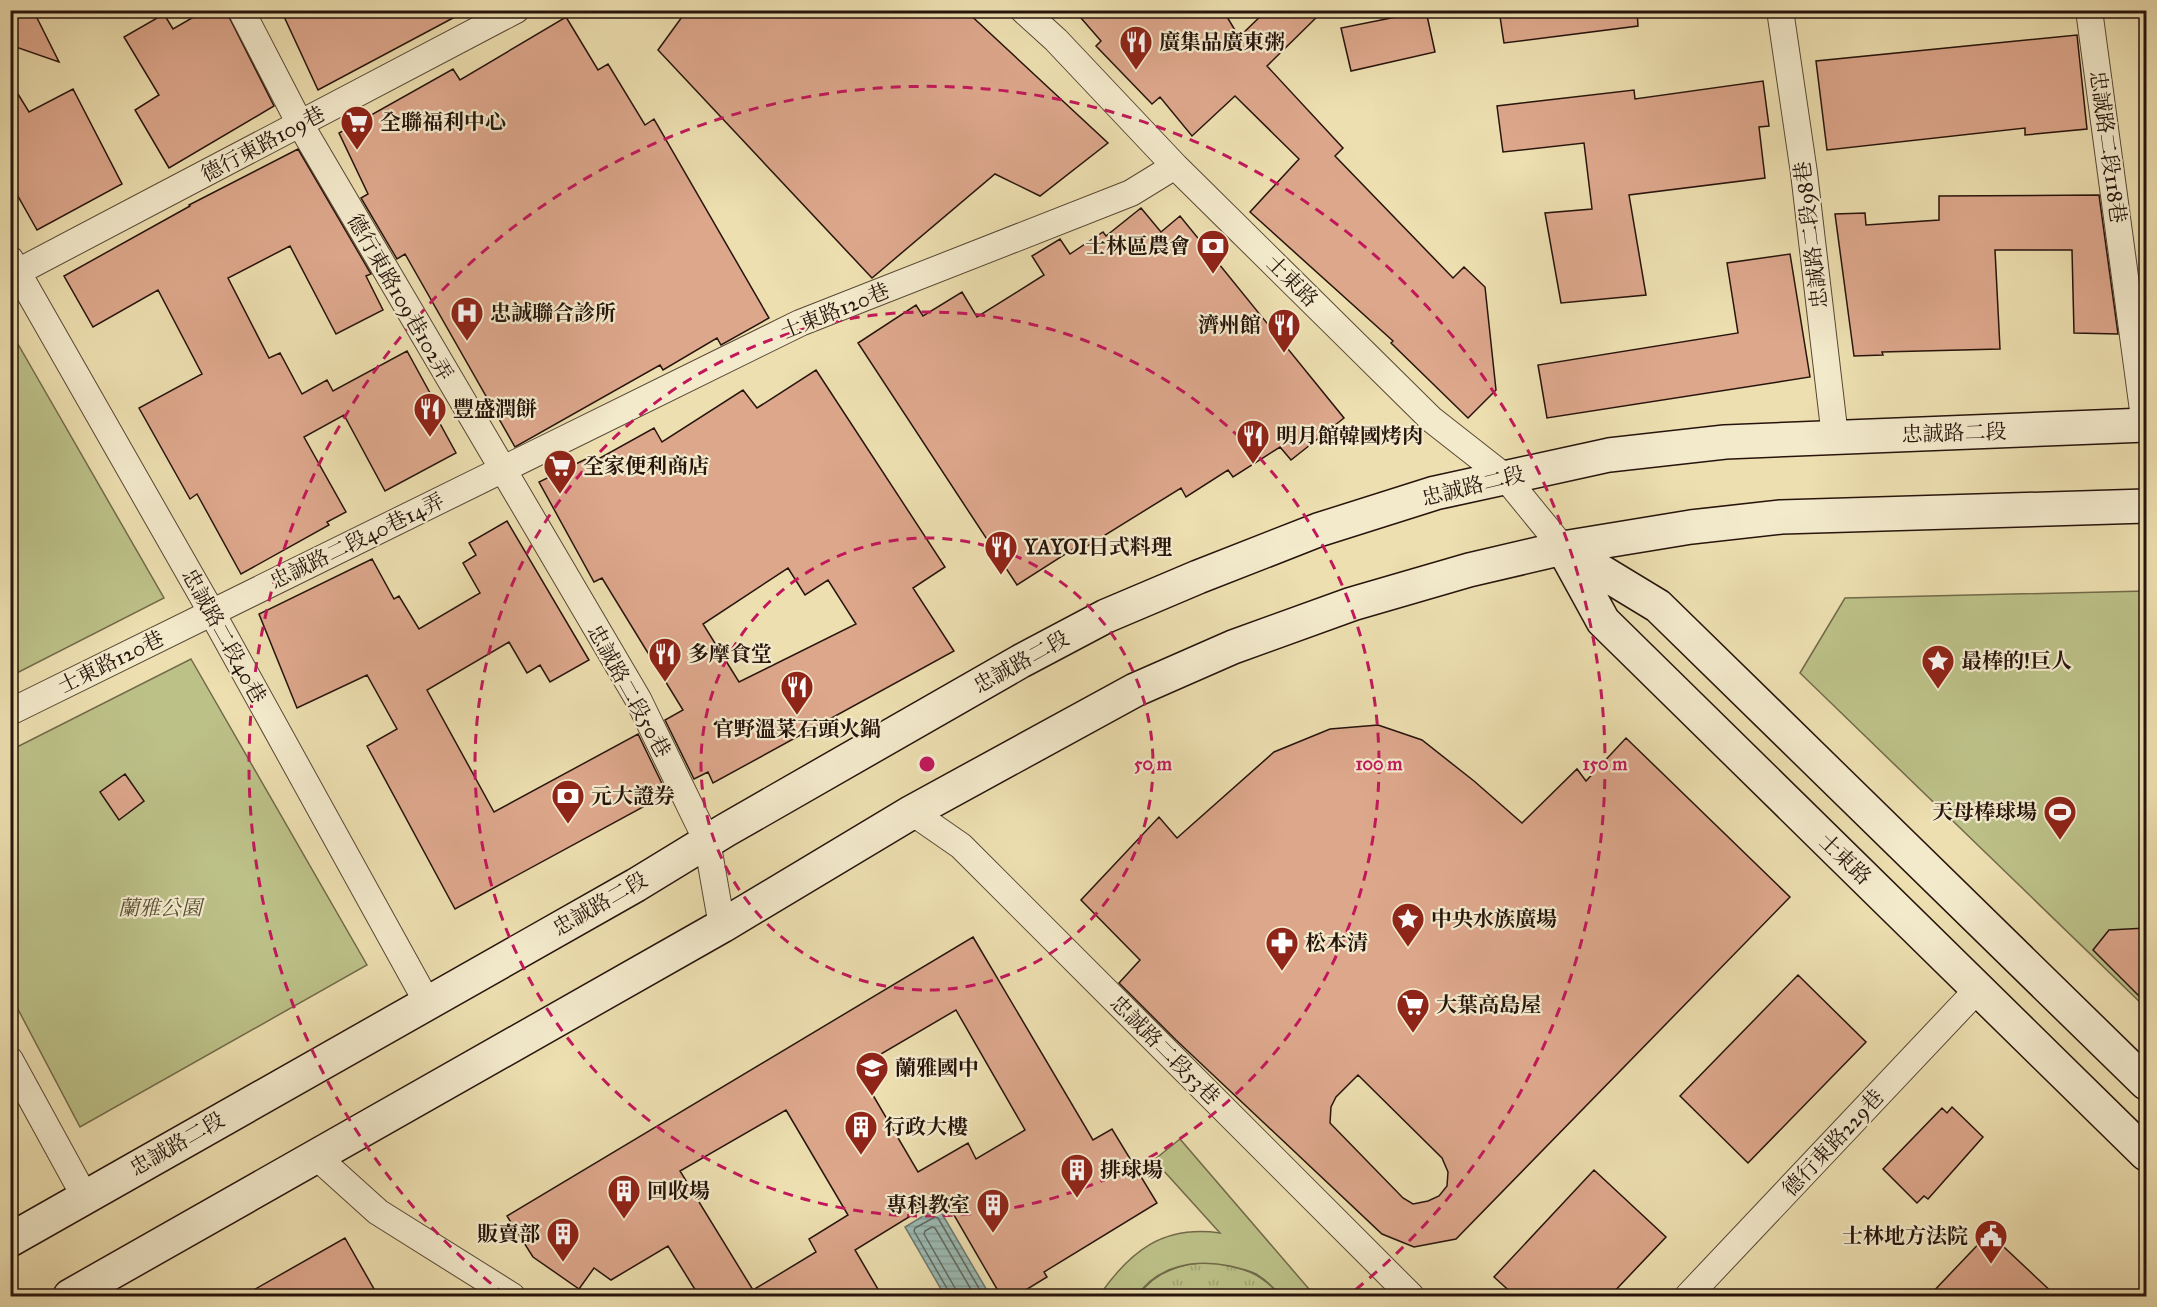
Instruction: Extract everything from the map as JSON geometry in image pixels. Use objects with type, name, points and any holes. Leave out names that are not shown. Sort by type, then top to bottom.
[{"type":"street","name":"德行東路109巷102弄","points":[[241,10],[300,124],[501,469]]},
{"type":"street","name":"德行東路109巷","points":[[13,270],[300,124],[516,10]]},
{"type":"street","name":"士東路","points":[[1023,10],[1056,40],[1175,165],[1431,419],[1505,477],[1563,548],[1603,621],[2146,1154]]},
{"type":"street","name":"忠誠路二段118巷","points":[[2090,11],[2146,425]]},
{"type":"street","name":"忠誠路二段98巷","points":[[1782,22],[1804,173],[1835,437]]},
{"type":"street","name":"士東路120巷","points":[[501,469],[800,323],[1131,193],[1175,165]]},
{"type":"street","name":"忠誠路二段40巷","points":[[13,270],[212,613],[427,1002]]},
{"type":"street","name":"忠誠路二段","points":[[10,1240],[636,885],[707,841],[1021,661],[1106,616],[1318,530],[1435,493],[1610,455],[1725,442],[2146,425]]},
{"type":"street","name":"忠誠路二段40巷14弄","points":[[212,613],[501,469]]},
{"type":"street","name":"忠誠路二段50巷","points":[[501,469],[638,699],[707,841],[722,926]]},
{"type":"street","points":[[70,1296],[722,926],[912,812],[1136,690],[1233,647],[1352,604],[1469,570],[1563,548],[1691,527],[1781,518],[2146,506]]},
{"type":"street","name":"士東路","points":[[1563,548],[1658,606],[2146,1083]]},
{"type":"street","name":"士東路120巷","points":[[10,712],[212,613]]},
{"type":"street","name":"忠誠路二段53巷","points":[[912,812],[961,846],[1411,1296]]},
{"type":"street","name":"德行東路229巷","points":[[1688,1296],[1978,989]]},
{"type":"street","points":[[10,1060],[85,1197]]},
{"type":"street","points":[[317,1157],[378,1212],[512,1296]]},
{"type":"green space","points":[[10,333],[164,598],[11,676]]},
{"type":"green space","name":"天母棒球場","points":[[2146,591],[2146,1008],[1800,673],[1845,598]]},
{"type":"green space","name":"蘭雅公園","points":[[191,659],[367,965],[80,1127],[11,996],[11,750]]},
{"type":"green space","points":[[1180,1139],[1315,1296],[1281,1296],[1260,1276],[1253,1273],[1230,1266],[1204,1263],[1166,1271],[1155,1277],[1137,1296],[1099,1296],[1123,1266],[1150,1245],[1181,1233],[1220,1233],[1154,1160]]},
{"type":"green space","points":[[1211,1262],[1249,1272],[1265,1281],[1281,1296],[1138,1296],[1152,1281],[1170,1270],[1190,1264]]},
{"type":"water","points":[[938,1207],[988,1292],[981,1296],[945,1296],[905,1227]]},
{"type":"building","points":[[10,10],[33,10],[59,62],[10,45]]},
{"type":"building","points":[[281,10],[468,10],[318,90]]},
{"type":"building","points":[[687,10],[965,10],[1108,143],[1040,196],[995,174],[872,278],[658,50]]},
{"type":"building","points":[[1074,10],[1223,10],[1239,37],[1267,10],[1324,10],[1267,66],[1343,148],[1335,156],[1453,278],[1464,267],[1485,287],[1496,390],[1468,418],[1391,343],[1393,341],[1250,212],[1299,159],[1235,96],[1192,136],[1160,97],[1152,104],[1096,46],[1101,41]]},
{"type":"building","points":[[1499,10],[1637,10],[1638,26],[1504,43]]},
{"type":"building","points":[[204,11],[226,11],[274,106],[169,168],[135,110],[159,95],[124,37],[164,14],[173,29]]},
{"type":"building","points":[[1426,11],[1435,52],[1351,71],[1341,28]]},
{"type":"building","points":[[566,17],[598,70],[608,64],[645,125],[654,119],[769,318],[721,345],[717,338],[663,370],[660,365],[515,447],[405,254],[397,259],[361,198],[368,194],[339,133],[453,69],[460,80]]},
{"type":"building","points":[[2077,35],[2087,129],[2025,135],[2025,128],[1827,150],[1816,61]]},
{"type":"building","points":[[10,81],[29,112],[73,89],[122,184],[37,230],[10,182]]},
{"type":"building","points":[[1763,81],[1769,126],[1759,127],[1765,178],[1629,195],[1646,295],[1561,303],[1545,213],[1592,209],[1584,143],[1503,152],[1497,106],[1634,90],[1635,99]]},
{"type":"building","points":[[298,149],[371,274],[366,276],[383,310],[336,334],[290,246],[228,278],[269,358],[280,353],[302,394],[327,380],[333,391],[407,351],[430,393],[425,396],[456,453],[385,491],[344,415],[304,437],[346,512],[327,522],[329,525],[241,574],[197,494],[190,499],[139,408],[202,374],[158,290],[93,327],[64,276],[189,205]]},
{"type":"building","points":[[2099,195],[2118,334],[2074,333],[2072,250],[1995,250],[2000,349],[1882,352],[1883,355],[1854,356],[1835,214],[1865,213],[1866,225],[1939,220],[1939,196]]},
{"type":"building","points":[[1141,208],[1161,232],[1180,216],[1344,418],[1291,460],[1280,447],[1233,477],[1228,470],[1186,497],[1181,488],[1086,547],[1084,542],[1017,585],[858,343],[916,305],[923,316],[962,292],[977,317],[1044,275],[1032,256],[1060,239],[1070,254],[1103,232],[1106,236]]},
{"type":"building","points":[[1790,254],[1810,377],[1547,418],[1538,365],[1738,333],[1727,263]]},
{"type":"building","points":[[816,370],[945,567],[913,588],[954,651],[713,783],[708,772],[694,779],[665,720],[683,710],[602,578],[594,582],[539,482],[590,457],[593,462],[654,428],[662,442],[743,390],[757,408]],"holes":[[[788,568],[805,595],[828,580],[856,624],[739,682],[703,624]]]},
{"type":"building","points":[[507,521],[589,660],[550,682],[540,665],[527,673],[509,642],[427,690],[494,812],[638,734],[667,794],[455,909],[367,746],[397,729],[367,675],[297,708],[259,614],[372,559],[394,599],[399,596],[419,629],[480,593],[463,563],[476,555],[469,543]]},
{"type":"building","name":"大葉高島屋","points":[[1378,725],[1422,740],[1522,823],[1577,769],[1586,781],[1626,738],[1790,897],[1456,1239],[1414,1247],[1382,1234],[1176,1040],[1119,983],[1140,960],[1081,900],[1159,817],[1177,838],[1274,752],[1330,729]],"holes":[[[1358,1075],[1442,1158],[1448,1172],[1447,1186],[1439,1196],[1413,1204],[1403,1198],[1330,1123],[1331,1107],[1336,1097]]]},
{"type":"building","points":[[125,774],[144,801],[119,820],[100,792]]},
{"type":"building","points":[[2146,928],[2146,1003],[2093,950],[2109,930]]},
{"type":"building","points":[[973,937],[1093,1140],[1112,1129],[1157,1203],[1044,1272],[1047,1277],[1016,1296],[1001,1296],[943,1196],[855,1250],[882,1296],[699,1296],[668,1246],[611,1280],[594,1268],[579,1289],[533,1257],[507,1216]],"holes":[[[956,1010],[1025,1130],[976,1159],[968,1143],[918,1172],[857,1068]],[[786,1110],[848,1215],[809,1239],[816,1252],[753,1290],[680,1171]]]},
{"type":"building","points":[[1798,975],[1866,1042],[1748,1163],[1680,1096]]},
{"type":"building","points":[[1952,1107],[1983,1137],[1928,1199],[1924,1196],[1917,1203],[1883,1169],[1942,1108],[1947,1113]]},
{"type":"building","points":[[1594,1170],[1666,1237],[1610,1296],[1515,1296],[1494,1277]]},
{"type":"building","name":"士林地方法院","points":[[1989,1233],[2056,1296],[1929,1296]]},
{"type":"building","points":[[345,1238],[374,1289],[361,1296],[243,1296]]},
{"type":"place","name":"廣集品廣東粥","points":[[1136,71]]},
{"type":"place","name":"全聯福利中心","points":[[357,151]]},
{"type":"place","name":"士林區農會","points":[[1213,275]]},
{"type":"place","name":"忠誠聯合診所","points":[[467,342]]},
{"type":"place","name":"濟州館","points":[[1284,354]]},
{"type":"place","name":"豐盛潤餅","points":[[430,438]]},
{"type":"place","name":"明月館韓國烤肉","points":[[1253,465]]},
{"type":"place","name":"全家便利商店","points":[[560,495]]},
{"type":"place","name":"YAYOI日式料理","points":[[1001,576]]},
{"type":"place","name":"多摩食堂","points":[[665,683]]},
{"type":"place","name":"最棒的!巨人","points":[[1938,690]]},
{"type":"place","name":"官野溫菜石頭火鍋","points":[[797,716]]},
{"type":"place","name":"元大證券","points":[[568,825]]},
{"type":"place","name":"天母棒球場","points":[[2060,841]]},
{"type":"place","name":"中央水族廣場","points":[[1408,948]]},
{"type":"place","name":"松本清","points":[[1282,972]]},
{"type":"place","name":"大葉高島屋","points":[[1413,1034]]},
{"type":"place","name":"蘭雅國中","points":[[872,1097]]},
{"type":"place","name":"行政大樓","points":[[861,1156]]},
{"type":"place","name":"排球場","points":[[1077,1199]]},
{"type":"place","name":"回收場","points":[[624,1220]]},
{"type":"place","name":"專科教室","points":[[993,1234]]},
{"type":"place","name":"販賣部","points":[[563,1263]]},
{"type":"place","name":"士林地方法院","points":[[1991,1265]]}]
